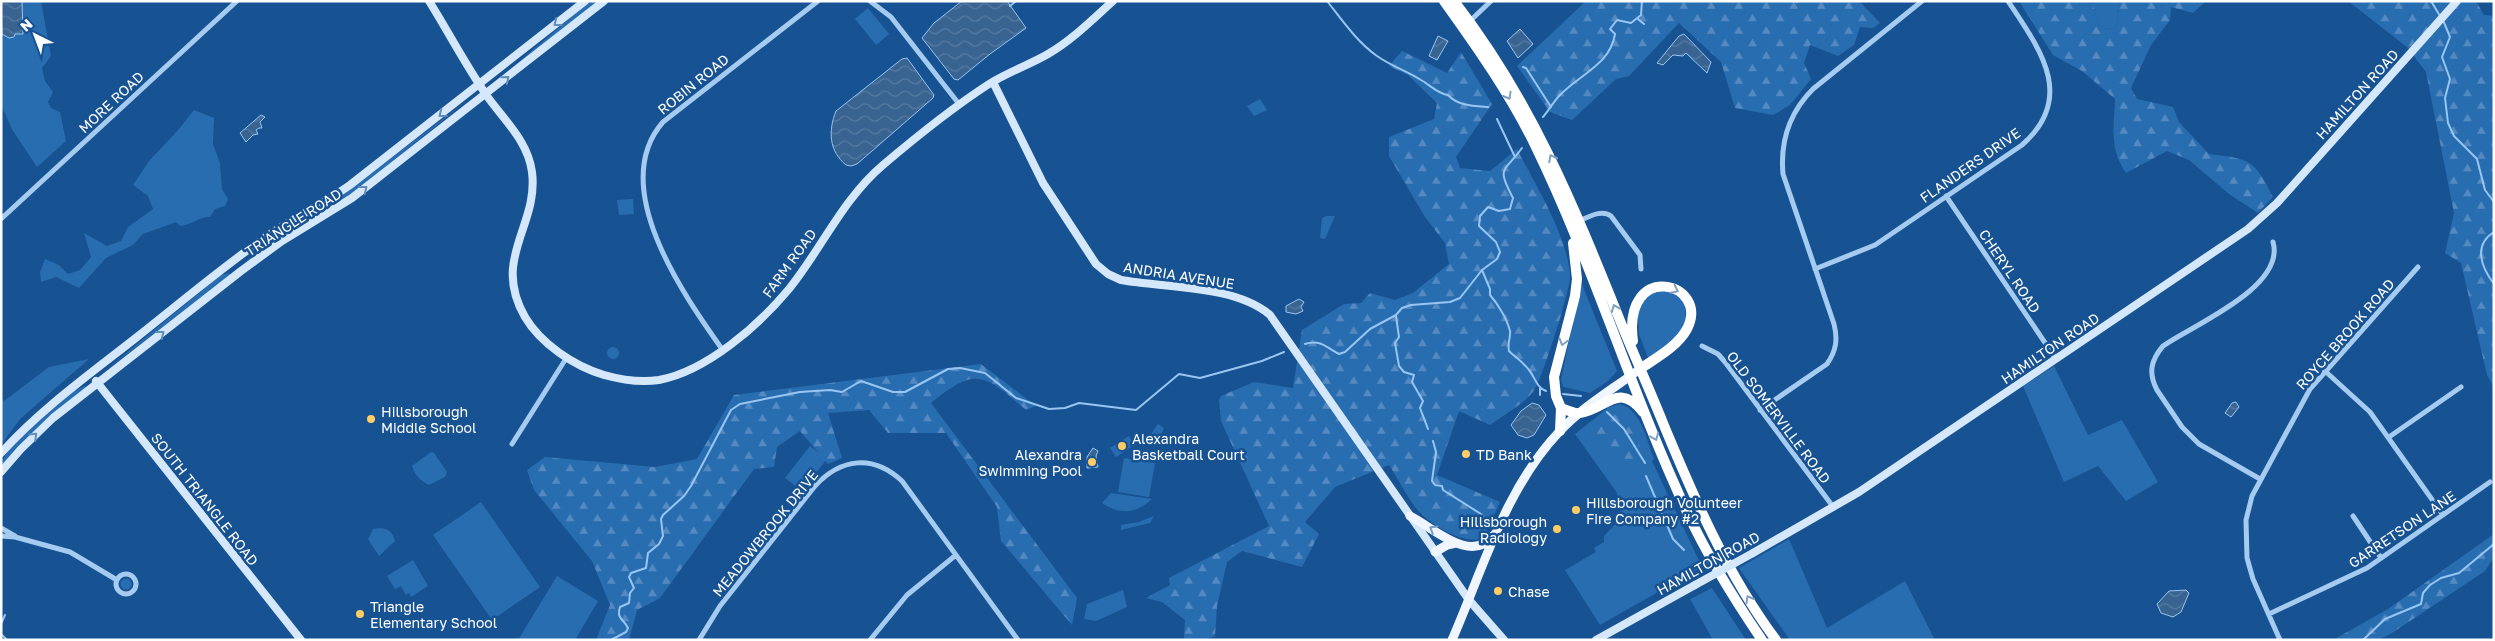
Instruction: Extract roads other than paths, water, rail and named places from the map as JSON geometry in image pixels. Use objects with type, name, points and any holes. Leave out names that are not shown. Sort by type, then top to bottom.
[{"type":"highway","points":[[1444,1],[1508,96],[1534,144],[1575,223],[1635,357],[1690,490],[1718,546],[1753,606],[1776,640]]},
{"type":"highway","points":[[1454,1],[1470,21],[1505,74],[1540,134],[1575,223],[1630,376],[1687,512],[1707,552],[1737,604],[1762,640]]},
{"type":"highway","points":[[1560,431],[1561,408],[1556,396],[1554,377],[1577,279],[1575,223]]},
{"type":"highway","points":[[1635,357],[1631,327],[1636,304],[1641,296],[1656,287],[1664,286],[1679,291],[1689,304],[1691,312],[1687,328],[1677,342],[1640,369]]},
{"type":"highway","points":[[1561,408],[1580,413],[1616,397],[1625,398],[1637,405],[1648,420]]},
{"type":"main road","points":[[1452,640],[1499,528],[1525,474],[1560,431],[1580,413],[1640,369]]},
{"type":"main road","points":[[1410,516],[1456,543],[1472,548],[1483,545],[1499,528]]},
{"type":"main road","points":[[1435,552],[1456,543]]},
{"type":"street","name":"MORE ROAD","points":[[1,220],[237,1]]},
{"type":"street","name":"FARM ROAD","points":[[429,1],[486,94],[523,144],[532,174],[530,206],[514,254],[512,276],[517,299],[531,326],[548,344],[567,357],[600,374],[627,380],[644,381],[677,374],[722,349],[756,323],[789,288],[831,224],[860,187],[882,166],[959,104],[993,82],[1059,47],[1113,1]]},
{"type":"street","name":"TRIANGLE ROAD","points":[[1,452],[30,422],[263,239],[333,197],[585,1]]},
{"type":"street","name":"TRIANGLE ROAD","points":[[1,472],[38,432],[97,383],[265,252],[352,198],[604,1]]},
{"type":"street","name":"ROBIN ROAD","points":[[722,349],[687,299],[668,266],[654,233],[644,180],[647,148],[664,122],[818,1]]},
{"type":"street","points":[[870,1],[891,17],[959,104]]},
{"type":"street","points":[[1470,21],[1491,1]]},
{"type":"street","points":[[1760,410],[1822,368],[1830,360],[1836,348],[1836,332],[1783,174],[1782,152],[1788,125],[1803,99],[1813,89],[1922,1]]},
{"type":"street","name":"FLANDERS DRIVE","points":[[1815,269],[1869,248],[2022,145],[2037,130],[2047,110],[2051,89],[2046,64],[2008,1]]},
{"type":"street","name":"HAMILTON ROAD","points":[[1596,640],[1834,508],[2259,220],[2277,203],[2457,1]]},
{"type":"street","name":"ANDRIA AVENUE","points":[[993,82],[1043,183],[1096,264],[1108,274],[1121,280],[1237,297],[1261,308],[1270,315],[1469,600]]},
{"type":"street","name":"CHERYL ROAD","points":[[1946,196],[2056,359]]},
{"type":"street","points":[[2,209],[7,214]]},
{"type":"street","points":[[1575,223],[1600,212],[1606,212],[1640,255],[1641,269]]},
{"type":"street","points":[[2260,479],[2210,452],[2190,436],[2157,390],[2153,382],[2152,366],[2163,346],[2241,299],[2256,286],[2273,260],[2276,251],[2273,242]]},
{"type":"street","name":"ROYCE BROOK ROAD","points":[[2280,640],[2253,579],[2245,544],[2248,508],[2260,479],[2303,401],[2325,371],[2418,266]]},
{"type":"street","name":"OLD SOMERVILLE ROAD","points":[[1702,346],[1718,354],[1834,508]]},
{"type":"street","points":[[512,444],[567,357]]},
{"type":"street","points":[[2325,371],[2363,404],[2389,437],[2443,515]]},
{"type":"street","name":"SOUTH TRIANGLE ROAD","points":[[90,374],[301,640]]},
{"type":"street","points":[[2389,437],[2461,387]]},
{"type":"street","name":"MEADOWBROOK DRIVE","points":[[699,640],[712,615],[816,486],[839,467],[865,463],[881,466],[895,474],[908,489],[1018,640]]},
{"type":"street","name":"GARRETSON LANE","points":[[2269,614],[2354,575],[2490,482]]},
{"type":"street","points":[[2353,516],[2381,558]]},
{"type":"street","points":[[1,528],[15,536],[70,552],[117,580]]},
{"type":"street","points":[[1,536],[15,536]]},
{"type":"street","points":[[870,640],[907,595],[956,556]]},
{"type":"street","points":[[1469,600],[1504,640]]},
{"type":"water","points":[[1,1],[22,1],[23,34],[15,34],[14,37],[9,38],[2,34]]},
{"type":"water","points":[[962,1],[1007,1],[1026,28],[958,80],[954,79],[922,38],[934,23]]},
{"type":"water","points":[[1520,29],[1533,44],[1518,58],[1507,41]]},
{"type":"water","points":[[1684,34],[1711,62],[1707,73],[1686,53],[1683,56],[1673,55],[1663,65],[1657,63],[1679,36]]},
{"type":"water","points":[[1438,36],[1448,41],[1437,60],[1429,56]]},
{"type":"water","points":[[907,58],[934,95],[933,98],[857,164],[846,165],[833,147],[831,133],[836,111],[902,59]]},
{"type":"water","points":[[261,115],[265,117],[260,122],[262,128],[256,130],[258,134],[253,135],[246,142],[240,133]]},
{"type":"water","points":[[1299,299],[1304,302],[1301,307],[1303,311],[1296,314],[1286,312],[1286,306]]},
{"type":"water","points":[[2236,402],[2239,407],[2231,417],[2225,413],[2232,403]]},
{"type":"water","points":[[1532,403],[1539,405],[1546,415],[1534,435],[1527,438],[1518,435],[1511,425],[1521,411]]},
{"type":"water","name":"Alexandra Swimming Pool","points":[[1093,448],[1098,451],[1096,456],[1098,467],[1087,468],[1087,457]]},
{"type":"water","points":[[2186,590],[2189,593],[2181,612],[2173,617],[2161,613],[2157,604],[2169,591]]},
{"type":"waterway","points":[[1010,6],[1016,1]]},
{"type":"waterway","points":[[1327,1],[1356,37],[1382,60],[1416,77],[1456,101],[1466,105],[1488,107]]},
{"type":"waterway","points":[[1543,117],[1560,95],[1607,54],[1615,34],[1610,29],[1617,20],[1631,23],[1641,15],[1642,1]]},
{"type":"waterway","points":[[2431,1],[2440,16]]},
{"type":"waterway","points":[[1638,19],[1644,24]]},
{"type":"waterway","points":[[2443,20],[2450,37],[2442,57],[2450,79],[2445,98],[2448,123],[2454,136],[2477,159],[2485,190],[2494,202]]},
{"type":"waterway","points":[[1523,67],[1526,68],[1551,107]]},
{"type":"waterway","points":[[1497,119],[1515,157]]},
{"type":"waterway","points":[[1305,344],[1319,343],[1339,354],[1345,352],[1370,329],[1396,315],[1402,308],[1411,305],[1450,302],[1460,298],[1482,270],[1497,259],[1500,252],[1496,242],[1479,226],[1480,216],[1488,207],[1499,211],[1510,209],[1513,198],[1505,180],[1504,170],[1522,148]]},
{"type":"waterway","points":[[2494,232],[2487,237],[2481,250],[2483,264],[2494,284]]},
{"type":"waterway","points":[[1482,270],[1490,289],[1490,295],[1509,326],[1509,351],[1527,367],[1538,384],[1546,391]]},
{"type":"waterway","points":[[1396,316],[1399,337],[1395,343],[1399,366],[1404,372],[1414,375],[1412,382],[1423,401],[1420,408],[1428,429]]},
{"type":"waterway","points":[[611,640],[626,632],[628,628],[620,617],[619,611],[620,607],[629,603],[630,593],[634,588],[629,577],[631,573],[646,568],[648,553],[659,544],[663,536],[661,519],[663,515],[684,496],[691,486],[731,410],[740,404],[800,392],[830,390],[842,392],[861,381],[893,392],[905,392],[948,369],[960,368],[985,373],[1016,398],[1049,409],[1065,408],[1079,403],[1136,410],[1179,374],[1200,378],[1262,361],[1284,352]]},
{"type":"waterway","points":[[1540,388],[1540,395]]},
{"type":"waterway","points":[[1563,394],[1581,396]]},
{"type":"waterway","points":[[1607,412],[1624,429],[1645,463]]},
{"type":"waterway","points":[[1433,441],[1436,452],[1432,481],[1435,485],[1442,486],[1443,490],[1481,514],[1488,524]]},
{"type":"waterway","points":[[1646,476],[1673,539],[1684,550]]},
{"type":"waterway","points":[[2363,640],[2385,619],[2421,604],[2423,593],[2430,585],[2441,578],[2459,573],[2494,544]]},
{"type":"waterway","points":[[1,624],[5,615]]},
{"type":"waterway","points":[[1,634],[7,640]]},
{"type":"place","name":"Hillsborough Middle School","points":[[371,419]]},
{"type":"place","name":"Alexandra Basketball Court","points":[[1122,446]]},
{"type":"place","name":"TD Bank","points":[[1466,454]]},
{"type":"place","name":"Alexandra Swimming Pool","points":[[1092,462]]},
{"type":"place","name":"Hillsborough Volunteer Fire Company #2","points":[[1576,510]]},
{"type":"place","name":"Hillsborough Radiology","points":[[1557,529]]},
{"type":"place","name":"Chase","points":[[1498,591]]},
{"type":"place","name":"Triangle Elementary School","points":[[360,614]]}]
